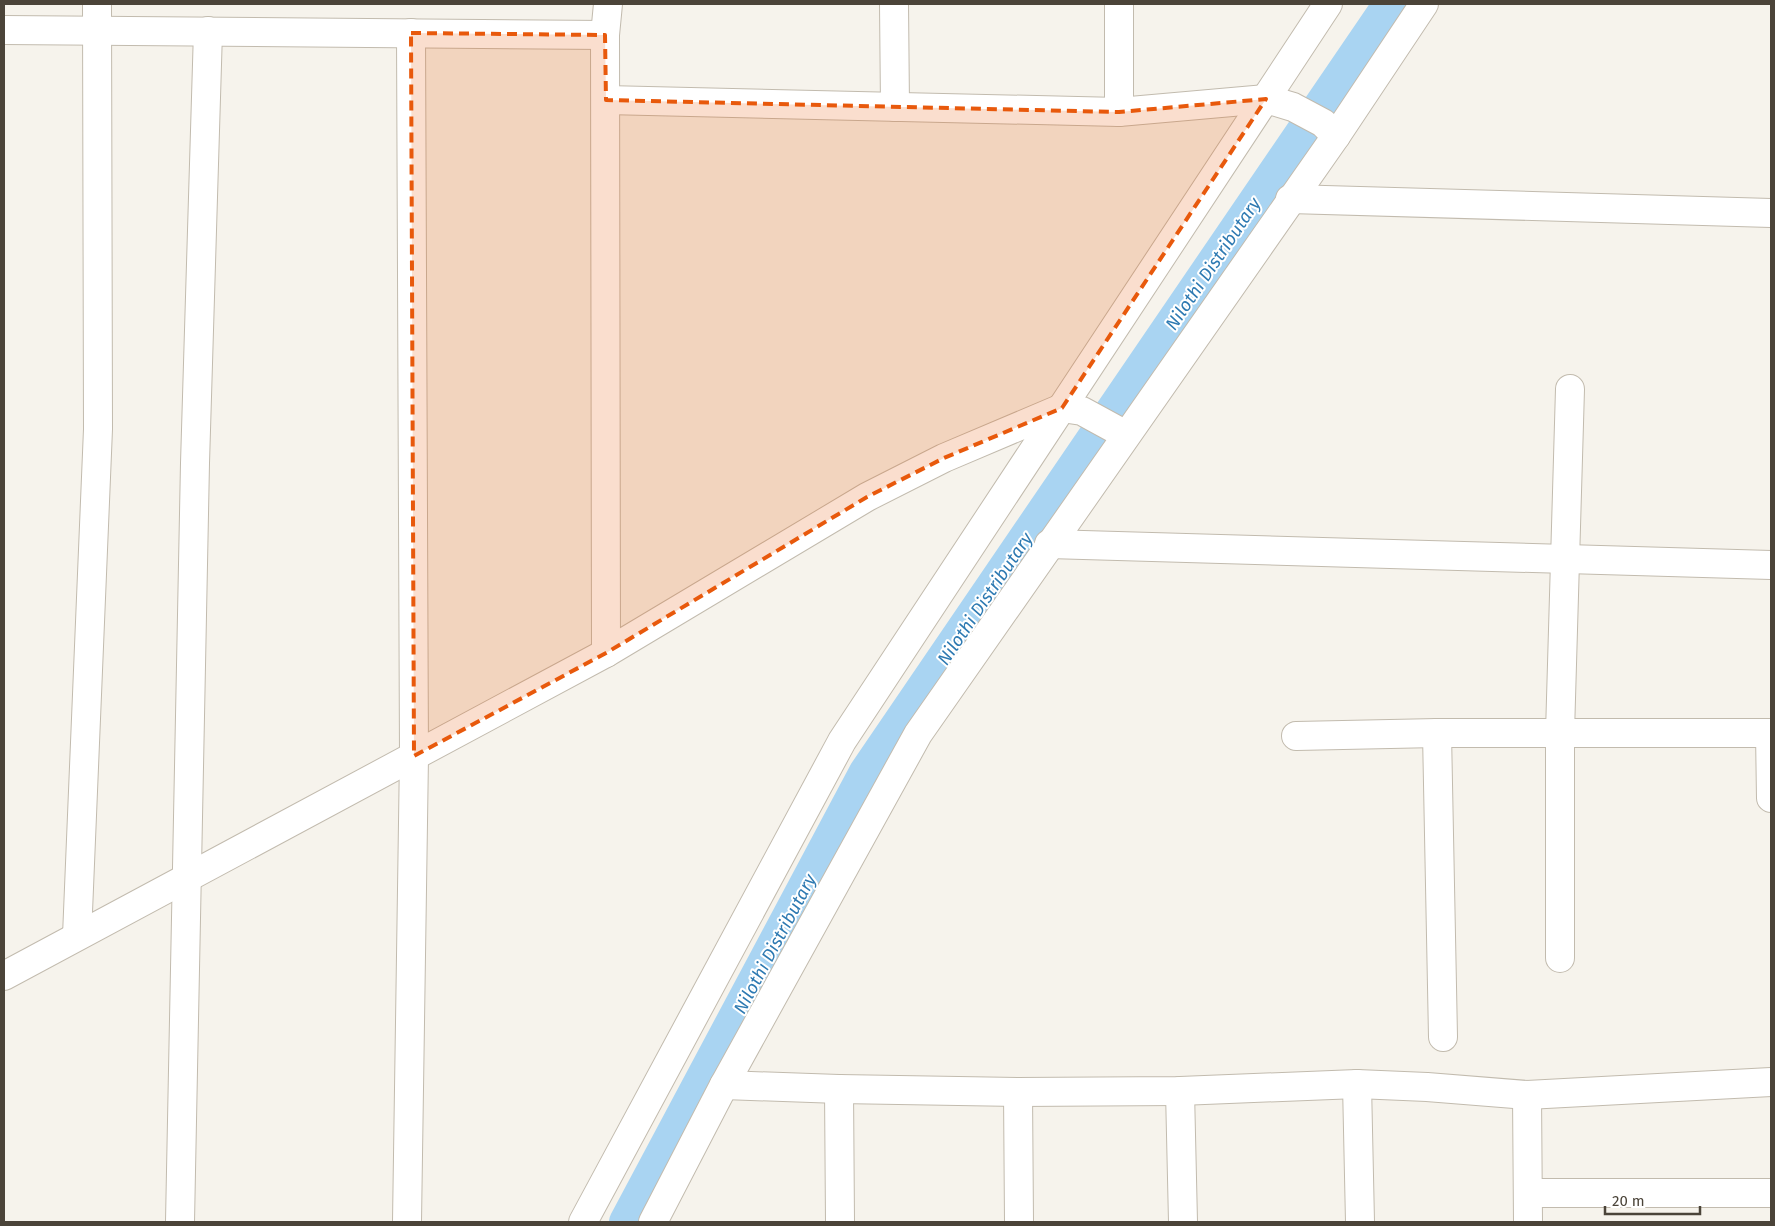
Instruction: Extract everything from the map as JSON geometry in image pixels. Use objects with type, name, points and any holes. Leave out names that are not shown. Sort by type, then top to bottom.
[{"type":"street","points":[[606,654],[606,35],[608,4]]},
{"type":"street","points":[[894,4],[895,107]]},
{"type":"street","points":[[1119,4],[1119,112]]},
{"type":"street","points":[[583,1222],[842,741],[1072,409],[1266,99],[1328,4]]},
{"type":"street","points":[[653,1222],[724,1085],[918,734],[1050,544],[1120,432],[1290,199],[1329,130],[1424,4]]},
{"type":"street","points":[[4,30],[96,17],[208,31],[606,35]]},
{"type":"street","points":[[77,936],[98,429],[96,17]]},
{"type":"street","points":[[180,1222],[195,453],[208,31]]},
{"type":"street","points":[[407,1222],[414,756],[411,33]]},
{"type":"street","points":[[606,100],[1119,112],[1266,99],[1292,107],[1329,130]]},
{"type":"street","points":[[1290,199],[1771,213]]},
{"type":"street","points":[[1560,958],[1560,732],[1570,389]]},
{"type":"street","points":[[4,976],[606,654],[867,498],[944,458],[1072,409],[1120,432]]},
{"type":"street","points":[[1050,544],[1771,565]]},
{"type":"street","points":[[1296,736],[1560,732],[1770,733],[1771,798]]},
{"type":"street","points":[[1437,733],[1443,1037]]},
{"type":"street","points":[[724,1085],[1018,1092],[1180,1091],[1357,1084],[1427,1086],[1527,1095],[1771,1082]]},
{"type":"street","points":[[1357,1084],[1360,1222]]},
{"type":"street","points":[[839,1089],[840,1222]]},
{"type":"street","points":[[1180,1091],[1183,1222]]},
{"type":"street","points":[[1018,1092],[1020,1222]]},
{"type":"street","points":[[1527,1095],[1528,1222]]},
{"type":"street","points":[[1528,1193],[1771,1193]]},
{"type":"highlighted area","points":[[411,33],[605,35],[606,100],[1119,112],[1266,99],[1062,408],[944,458],[867,497],[606,653],[414,756]]},
{"type":"waterway","name":"Nilothi Distributary","points":[[626,1222],[866,772],[1390,4]]}]
